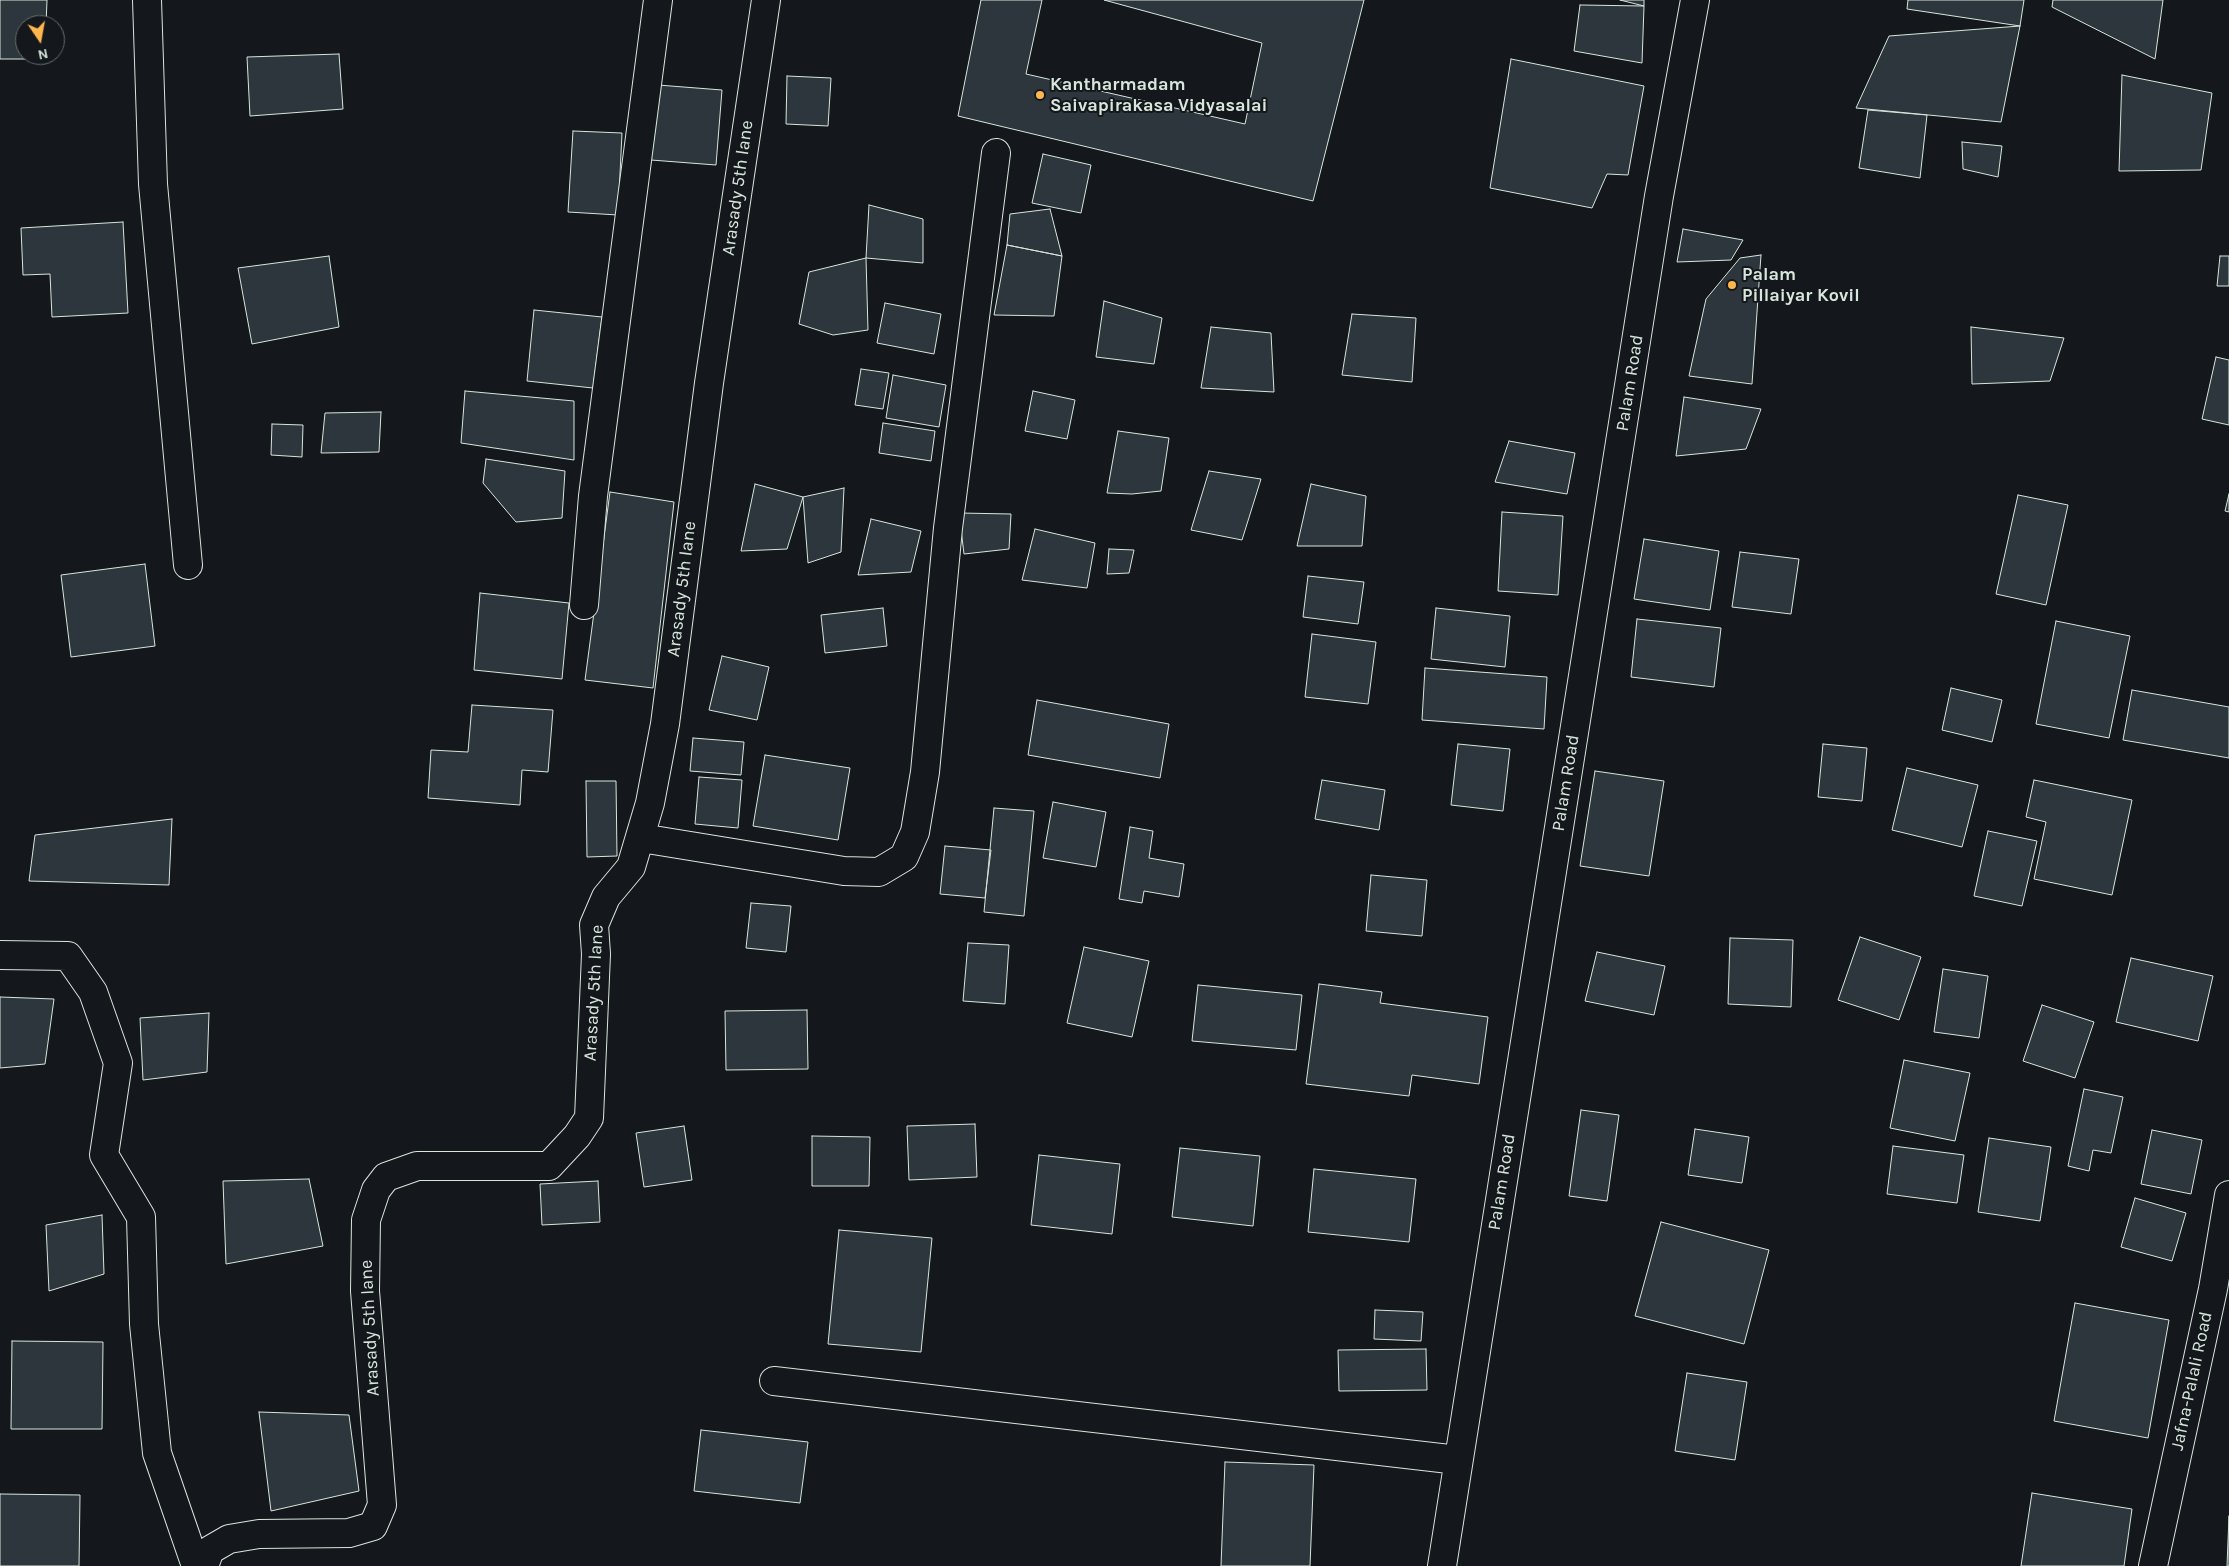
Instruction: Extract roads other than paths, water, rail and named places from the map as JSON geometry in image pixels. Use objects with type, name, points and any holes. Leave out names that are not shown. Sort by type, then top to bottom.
[{"type":"street","points":[[148,0],[153,184],[188,565]]},
{"type":"street","points":[[584,604],[593,496],[658,0]]},
{"type":"street","name":"Arasady 5th lane","points":[[204,1566],[210,1550],[229,1540],[259,1534],[349,1533],[374,1526],[382,1506],[365,1292],[366,1220],[376,1190],[386,1177],[417,1166],[549,1166],[577,1136],[589,1118],[596,954],[594,925],[606,897],[631,867],[650,803],[665,724],[709,384],[766,0]]},
{"type":"street","name":"Palam Road","points":[[1442,1566],[1659,196],[1695,0]]},
{"type":"street","points":[[641,838],[844,871],[879,872],[904,857],[915,832],[925,772],[948,528],[996,153]]},
{"type":"street","points":[[0,955],[68,956],[93,992],[118,1063],[104,1155],[141,1218],[144,1324],[156,1453],[196,1566]]},
{"type":"street","name":"Jafna-Palali Road","points":[[2153,1566],[2212,1289],[2229,1195]]},
{"type":"street","points":[[774,1380],[1458,1460]]},
{"type":"place","name":"Kantharmadam Saivapirakasa Vidyasalai","points":[[1040,95]]},
{"type":"place","name":"Palam Pillaiyar Kovil","points":[[1732,285]]}]
